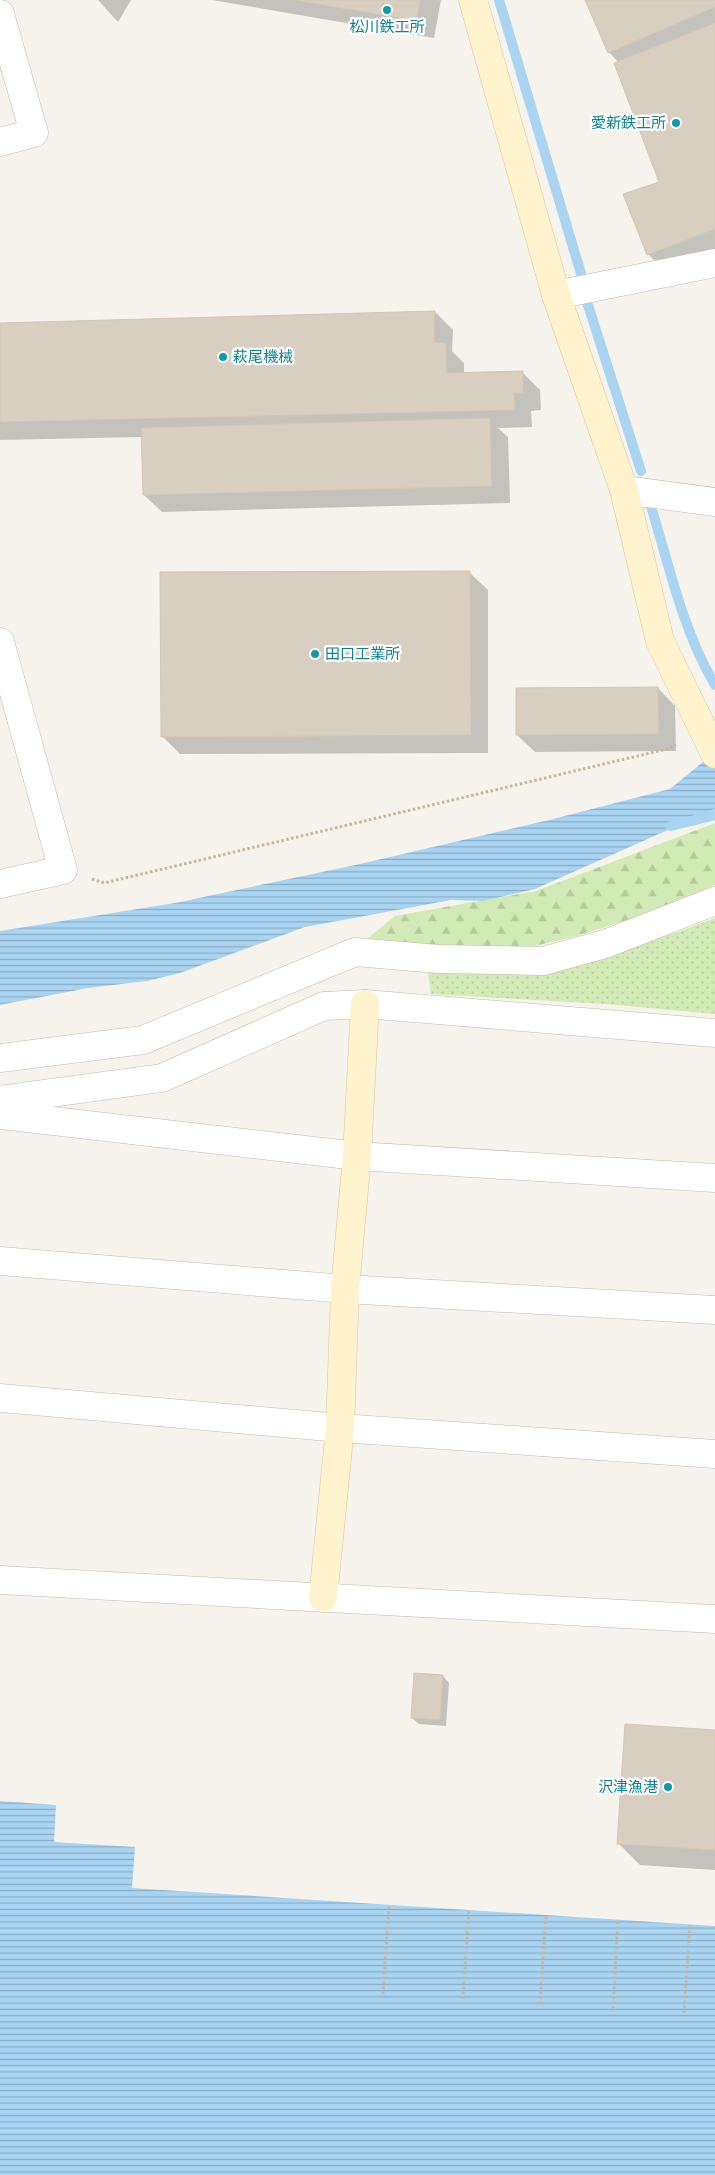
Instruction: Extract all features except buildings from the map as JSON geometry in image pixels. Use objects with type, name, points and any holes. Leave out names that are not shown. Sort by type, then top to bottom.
[{"type":"street","points":[[474,0],[556,295],[624,490],[660,641],[709,742]]},
{"type":"street","points":[[0,14],[34,133],[0,142]]},
{"type":"street","points":[[556,295],[715,264]]},
{"type":"street","points":[[624,490],[715,502]]},
{"type":"street","points":[[0,642],[10,715],[63,870],[0,884]]},
{"type":"street","points":[[0,1058],[143,1040],[355,952],[438,959],[543,961],[605,944],[715,901]]},
{"type":"street","points":[[323,1598],[340,1428],[345,1289],[358,1156],[365,1004]]},
{"type":"street","points":[[0,1100],[162,1078],[324,1006],[365,1004],[715,1033]]},
{"type":"street","points":[[0,1114],[358,1156],[715,1178]]},
{"type":"street","points":[[0,1261],[345,1289],[715,1310]]},
{"type":"street","points":[[0,1398],[340,1428],[715,1454]]},
{"type":"street","points":[[0,1580],[715,1619]]},
{"type":"path","points":[[63,870],[104,883],[667,749],[709,742]]},
{"type":"path","points":[[383,1994],[390,1905]]},
{"type":"path","points":[[463,1999],[468,1910]]},
{"type":"path","points":[[540,2004],[546,1915]]},
{"type":"path","points":[[613,2009],[618,1920]]},
{"type":"path","points":[[684,2013],[690,1924]]},
{"type":"green space","points":[[715,823],[715,885],[645,914],[577,936],[526,948],[357,947],[395,916],[536,891]]},
{"type":"green space","points":[[715,918],[715,1014],[606,1004],[431,994],[428,973],[559,968],[681,931]]},
{"type":"water","points":[[715,752],[715,809],[535,889],[483,901],[451,900],[305,927],[180,973],[147,981],[88,988],[0,1005],[0,931],[175,903],[360,864],[549,820],[670,789]]},
{"type":"water","points":[[0,1801],[56,1805],[54,1842],[135,1847],[132,1888],[715,1926],[715,2175],[0,2175]]},
{"type":"waterway","points":[[499,0],[582,277]]},
{"type":"waterway","points":[[587,302],[641,471]]},
{"type":"waterway","points":[[651,506],[685,620],[715,685]]},
{"type":"waterway","points":[[671,826],[715,815]]},
{"type":"place","name":"松川鉄工所","points":[[387,10]]},
{"type":"place","name":"愛新鉄工所","points":[[676,123]]},
{"type":"place","name":"萩尾機械","points":[[223,357]]},
{"type":"place","name":"田口工業所","points":[[315,654]]},
{"type":"place","name":"沢津漁港","points":[[668,1787]]}]
